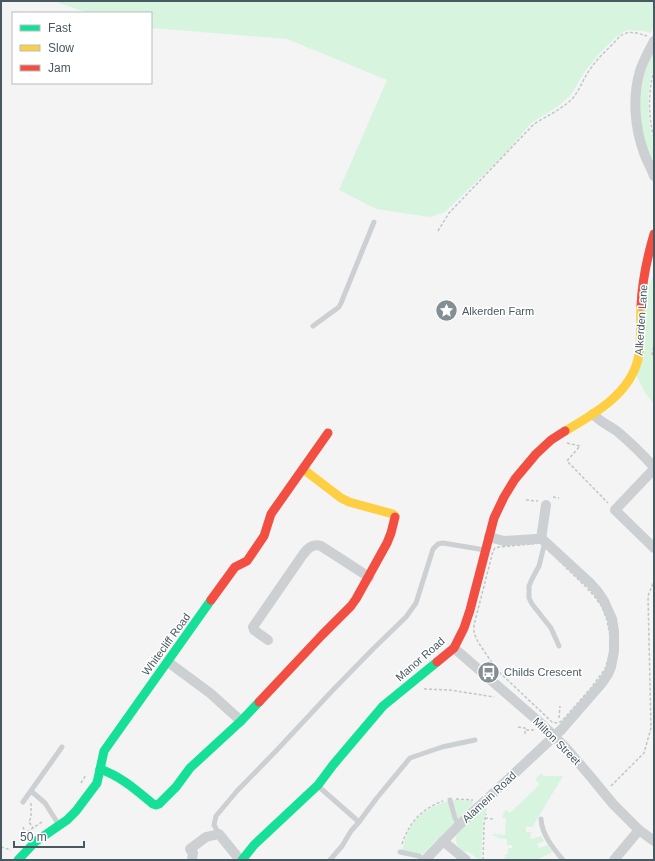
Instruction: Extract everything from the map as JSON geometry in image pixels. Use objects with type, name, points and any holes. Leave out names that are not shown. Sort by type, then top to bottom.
[{"type":"street","points":[[651,39],[640,72],[636,93],[636,104],[637,124],[641,143],[654,176]]},
{"type":"street","name":"Alkerden Lane","points":[[593,414],[616,395],[626,384],[637,364],[641,340],[642,290],[647,259],[654,234]]},
{"type":"street","points":[[593,414],[626,439],[654,468],[615,510],[654,548]]},
{"type":"street","name":"Manor Road","points":[[241,860],[254,845],[318,785],[383,706],[454,648],[466,623],[498,508],[502,499],[514,481],[540,450],[552,440],[593,414]]},
{"type":"street","name":"Whitecliff Road","points":[[18,860],[35,842],[69,818],[97,783],[104,751],[235,567],[247,561],[252,555],[264,536],[271,514],[328,434]]},
{"type":"street","points":[[100,769],[118,776],[136,789],[152,804],[161,802],[176,787],[190,768],[241,721],[356,599],[387,543],[395,516],[393,514],[344,500],[303,469]]},
{"type":"street","points":[[543,540],[546,505]]},
{"type":"street","points":[[490,537],[504,541],[543,540],[601,596],[610,615],[614,636],[613,659],[608,674],[592,695],[554,736]]},
{"type":"street","points":[[268,640],[254,630],[253,627],[302,556],[310,547],[316,544],[321,546],[369,577]]},
{"type":"street","name":"Milton Street","points":[[454,648],[554,736],[620,812],[639,830],[654,841]]},
{"type":"street","points":[[168,662],[210,693],[241,721]]},
{"type":"street","name":"Alamein Road","points":[[426,859],[459,825],[554,736]]},
{"type":"street","points":[[614,860],[639,830]]},
{"type":"street","points":[[192,860],[193,853],[190,848],[206,837],[218,834],[241,860]]},
{"type":"street","points":[[443,841],[466,860]]},
{"type":"lane","points":[[313,326],[339,307],[374,222]]},
{"type":"lane","points":[[543,540],[539,566],[529,586],[529,598],[534,608],[551,628],[559,646]]},
{"type":"lane","points":[[218,834],[214,825],[216,816],[237,791],[332,691],[406,617],[416,603],[433,549],[438,544],[443,543],[486,550]]},
{"type":"lane","points":[[330,860],[344,844],[351,831],[376,798],[410,758],[442,747],[475,740]]},
{"type":"lane","points":[[23,802],[62,747]]},
{"type":"lane","points":[[318,785],[358,822]]},
{"type":"lane","points":[[30,792],[46,803],[60,825]]},
{"type":"lane","points":[[450,800],[459,825]]},
{"type":"lane","points":[[541,819],[542,828],[548,841],[564,860]]},
{"type":"lane","points":[[400,852],[426,859]]},
{"type":"path","points":[[438,231],[449,214],[534,124],[549,116],[572,99],[592,66],[620,36],[625,32],[633,32],[651,39]]},
{"type":"path","points":[[654,70],[649,95],[651,123],[654,138]]},
{"type":"path","points":[[562,443],[580,446],[567,461],[615,510]]},
{"type":"path","points":[[552,495],[552,497],[559,498]]},
{"type":"path","points":[[603,793],[644,753],[651,728],[648,596],[654,581]]},
{"type":"path","points":[[560,706],[559,718],[562,721]]},
{"type":"path","points":[[518,727],[525,728],[525,730],[536,730]]},
{"type":"path","points":[[525,730],[525,736]]},
{"type":"path","points":[[27,797],[31,801],[31,817],[29,821],[33,828]]},
{"type":"path","points":[[400,852],[406,832],[414,820],[424,811],[435,804],[450,800],[468,799],[473,800],[476,803]]},
{"type":"path","points":[[483,860],[485,818],[487,811]]},
{"type":"path","points":[[485,818],[493,819]]},
{"type":"path","points":[[23,827],[26,833]]},
{"type":"path","points":[[1,847],[13,851]]},
{"type":"green space","points":[[53,1],[654,1],[654,24],[651,33],[629,30],[616,37],[586,70],[570,96],[557,107],[531,123],[507,152],[445,212],[430,217],[376,209],[339,190],[387,80],[287,39],[152,28],[152,12],[85,12]]},
{"type":"green space","points":[[654,50],[654,67],[650,79],[648,98],[649,122],[654,144],[654,165],[643,136],[640,108],[644,79]]},
{"type":"green space","points":[[654,273],[654,404],[645,393],[637,377],[648,288]]},
{"type":"green space","points":[[543,774],[543,776],[563,776],[533,827],[526,827],[526,832],[534,832],[530,833],[531,839],[541,836],[544,841],[537,844],[539,848],[547,845],[553,852],[536,860],[507,860],[504,858],[506,856],[503,856],[508,854],[508,848],[512,848],[512,845],[507,845],[507,839],[497,838],[497,836],[493,836],[493,834],[505,835],[506,818],[502,818],[503,812],[507,810],[510,813],[537,787],[539,784],[535,779]]},
{"type":"green space","points":[[449,801],[454,822],[453,824],[421,855],[402,851],[408,832],[416,820],[431,808],[443,802]]},
{"type":"green space","points":[[453,801],[472,801],[473,804],[458,819]]},
{"type":"green space","points":[[485,808],[487,809],[483,821],[481,860],[470,853],[461,850],[457,845],[456,837]]},
{"type":"traffic: fast","points":[[18,860],[35,842],[67,820],[76,811],[97,783],[104,751],[211,600]]},
{"type":"traffic: fast","points":[[242,860],[254,845],[318,785],[383,706],[437,662]]},
{"type":"traffic: fast","points":[[100,769],[122,780],[153,804],[159,804],[176,787],[190,768],[241,721],[259,702]]},
{"type":"traffic: slow","points":[[565,431],[599,410],[619,393],[627,383],[634,371],[638,359],[641,306]]},
{"type":"traffic: slow","points":[[303,469],[341,498],[349,502],[393,514],[395,517]]},
{"type":"traffic: jam","points":[[641,306],[645,270],[654,234]]},
{"type":"traffic: jam","points":[[437,662],[454,648],[464,628],[494,518],[504,497],[515,479],[536,454],[551,440],[565,431]]},
{"type":"traffic: jam","points":[[211,600],[235,567],[247,561],[264,536],[271,514],[328,433]]},
{"type":"traffic: jam","points":[[259,702],[351,606],[387,543],[395,517]]},
{"type":"place","name":"Alkerden Farm","points":[[447,311]]},
{"type":"place","name":"Childs Crescent","points":[[489,672]]}]
